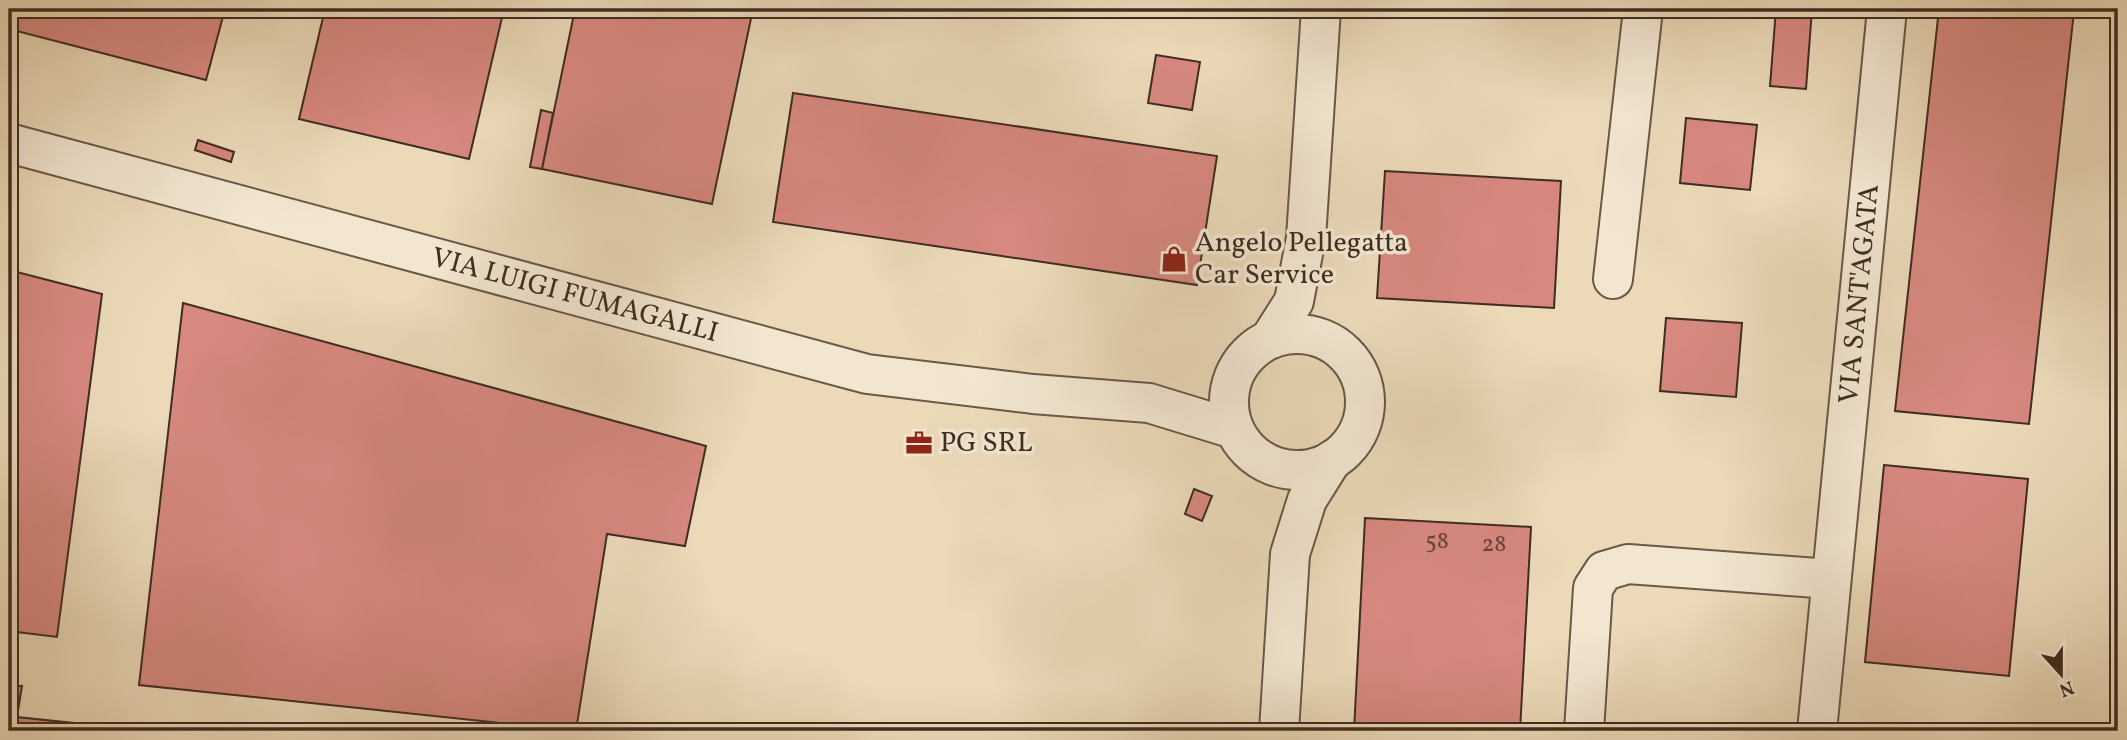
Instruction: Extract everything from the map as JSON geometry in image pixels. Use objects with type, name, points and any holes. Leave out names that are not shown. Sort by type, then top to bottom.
[{"type":"street","points":[[1290,554],[1277,495],[1238,436],[1230,417],[1228,394],[1232,377],[1250,352],[1270,339],[1294,301],[1306,238],[1321,9]]},
{"type":"street","points":[[1614,279],[1643,9]]},
{"type":"street","name":"VIA SANT'AGATA","points":[[1817,731],[1887,9]]},
{"type":"street","name":"VIA LUIGI FUMAGALLI","points":[[9,142],[867,374],[1033,394],[1150,403],[1238,436]]},
{"type":"street","points":[[1279,731],[1290,554],[1307,500],[1332,460],[1354,440],[1363,419],[1363,383],[1353,362],[1339,348],[1321,313],[1306,238]]},
{"type":"street","points":[[1270,339],[1308,334],[1339,348]]},
{"type":"street","name":"VIA LUIGI FUMAGALLI","points":[[1150,403],[1232,377]]},
{"type":"street","points":[[1238,436],[1260,460],[1293,470],[1317,467],[1332,460]]},
{"type":"street","points":[[1584,731],[1593,588],[1604,571],[1628,564],[1831,579]]},
{"type":"building","points":[[9,9],[225,9],[206,80],[9,29]]},
{"type":"building","points":[[325,9],[504,9],[469,159],[299,119]]},
{"type":"building","points":[[575,9],[753,9],[712,204],[542,169]]},
{"type":"building","points":[[1776,9],[1812,9],[1806,89],[1770,86]]},
{"type":"building","points":[[1939,9],[2074,11],[2029,424],[1895,411]]},
{"type":"building","points":[[1156,55],[1200,62],[1192,110],[1148,103]]},
{"type":"building","points":[[793,93],[1217,156],[1197,285],[773,222]]},
{"type":"building","points":[[541,110],[553,113],[542,169],[530,167]]},
{"type":"building","points":[[1686,118],[1757,125],[1750,190],[1680,183]]},
{"type":"building","points":[[198,140],[234,152],[231,162],[195,150]]},
{"type":"building","points":[[1385,171],[1561,181],[1554,308],[1377,298]]},
{"type":"building","points":[[9,270],[102,294],[57,637],[9,631]]},
{"type":"building","points":[[183,303],[706,446],[685,546],[607,534],[576,731],[139,685]]},
{"type":"building","points":[[1666,318],[1742,323],[1736,397],[1660,391]]},
{"type":"building","points":[[1884,465],[2028,479],[2009,676],[1865,662]]},
{"type":"building","points":[[1194,489],[1212,496],[1202,521],[1185,514]]},
{"type":"building","points":[[1365,518],[1531,527],[1520,731],[1354,731]]},
{"type":"building","points":[[9,686],[22,686],[17,717],[83,724],[82,731],[9,731]]},
{"type":"building","points":[[1869,723],[1959,731],[1868,731]]},
{"type":"building","points":[[1625,727],[1697,731],[1624,731]]},
{"type":"place","name":"Angelo Pellegatta Car Service","points":[[1174,259]]},
{"type":"place","name":"PG SRL","points":[[919,443]]}]
